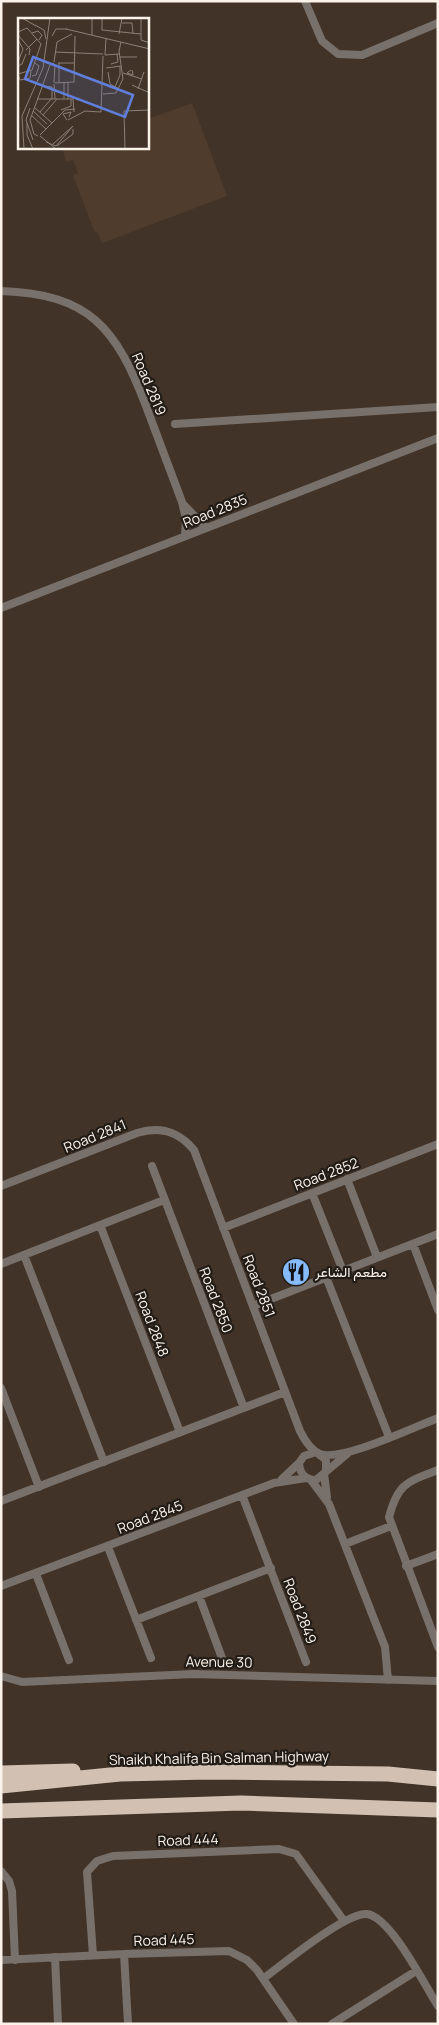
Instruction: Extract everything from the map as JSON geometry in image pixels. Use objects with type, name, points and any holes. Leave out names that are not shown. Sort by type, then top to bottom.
[{"type":"highway","points":[[1,1772],[49,1770],[120,1774]]},
{"type":"highway","name":"Shaikh Khalifa Bin Salman Highway","points":[[1,1786],[120,1774],[208,1772],[388,1774],[438,1779]]},
{"type":"highway","points":[[1,1812],[241,1803],[438,1810]]},
{"type":"highway","points":[[1,1820],[68,1809]]},
{"type":"street","points":[[305,1],[322,41],[338,54],[362,55],[438,23]]},
{"type":"street","name":"Road 2819","points":[[1,291],[41,294],[60,300],[96,321],[111,336],[124,355],[134,377],[182,502],[186,519],[184,536]]},
{"type":"street","points":[[175,424],[438,407]]},
{"type":"street","name":"Road 2835","points":[[1,608],[438,438]]},
{"type":"street","name":"Road 2819","points":[[182,502],[192,516],[206,528]]},
{"type":"street","name":"Road 2841","points":[[1,1186],[149,1129],[162,1129],[174,1133],[186,1140],[194,1150]]},
{"type":"street","name":"Road 2852","points":[[224,1228],[438,1144]]},
{"type":"street","name":"Road 2851","points":[[194,1150],[300,1431],[304,1440],[320,1454]]},
{"type":"street","name":"Road 2850","points":[[152,1166],[244,1408]]},
{"type":"street","points":[[347,1180],[377,1258]]},
{"type":"street","points":[[312,1193],[342,1271]]},
{"type":"street","points":[[1,1264],[164,1200]]},
{"type":"street","name":"Road 2848","points":[[100,1225],[180,1432]]},
{"type":"street","points":[[253,1306],[438,1234]]},
{"type":"street","points":[[413,1244],[438,1310]]},
{"type":"street","points":[[24,1255],[104,1462]]},
{"type":"street","points":[[326,1277],[389,1437]]},
{"type":"street","points":[[1,1388],[39,1487]]},
{"type":"street","points":[[1,1502],[285,1392]]},
{"type":"street","points":[[329,1504],[300,1469],[300,1461],[311,1452],[340,1454],[350,1452],[438,1418]]},
{"type":"street","name":"Road 2851","points":[[300,1431],[303,1449],[300,1461]]},
{"type":"street","points":[[309,1479],[316,1480],[350,1452]]},
{"type":"street","points":[[320,1454],[326,1460],[325,1472],[329,1504],[385,1647],[388,1680]]},
{"type":"street","name":"Road 2845","points":[[274,1483],[288,1475],[300,1461]]},
{"type":"street","points":[[438,1470],[402,1485],[389,1517],[406,1566],[436,1636],[438,1647]]},
{"type":"street","name":"Road 2845","points":[[1,1586],[274,1483],[284,1480],[309,1479]]},
{"type":"street","name":"Road 2849","points":[[242,1495],[306,1662]]},
{"type":"street","points":[[345,1544],[391,1526]]},
{"type":"street","points":[[108,1547],[151,1658]]},
{"type":"street","points":[[406,1566],[438,1554]]},
{"type":"street","name":"Road 2849","points":[[136,1620],[271,1568]]},
{"type":"street","points":[[36,1574],[69,1660]]},
{"type":"street","points":[[199,1596],[222,1658]]},
{"type":"street","name":"Avenue 30","points":[[1,1676],[22,1682],[184,1674],[438,1681]]},
{"type":"street","name":"Road 444","points":[[93,1955],[87,1872],[97,1861],[114,1856],[290,1850],[301,1860],[344,1921]]},
{"type":"street","points":[[1,1872],[9,1881],[12,1891],[15,1960]]},
{"type":"street","points":[[264,1978],[344,1921],[367,1914],[376,1917],[400,1945],[438,2006]]},
{"type":"street","name":"Road 445","points":[[1,1960],[229,1951],[247,1960],[264,1978],[294,2024]]},
{"type":"street","points":[[124,1954],[128,2024]]},
{"type":"street","points":[[55,1958],[58,2024]]},
{"type":"street","points":[[332,2024],[416,1971]]},
{"type":"shaded area","points":[[192,103],[227,196],[102,243],[98,233],[94,231],[73,175],[78,173],[73,160],[66,162],[63,151],[69,149],[149,149],[149,119]]},
{"type":"place","name":"مطعم الشاعر","points":[[296,1272]]}]
